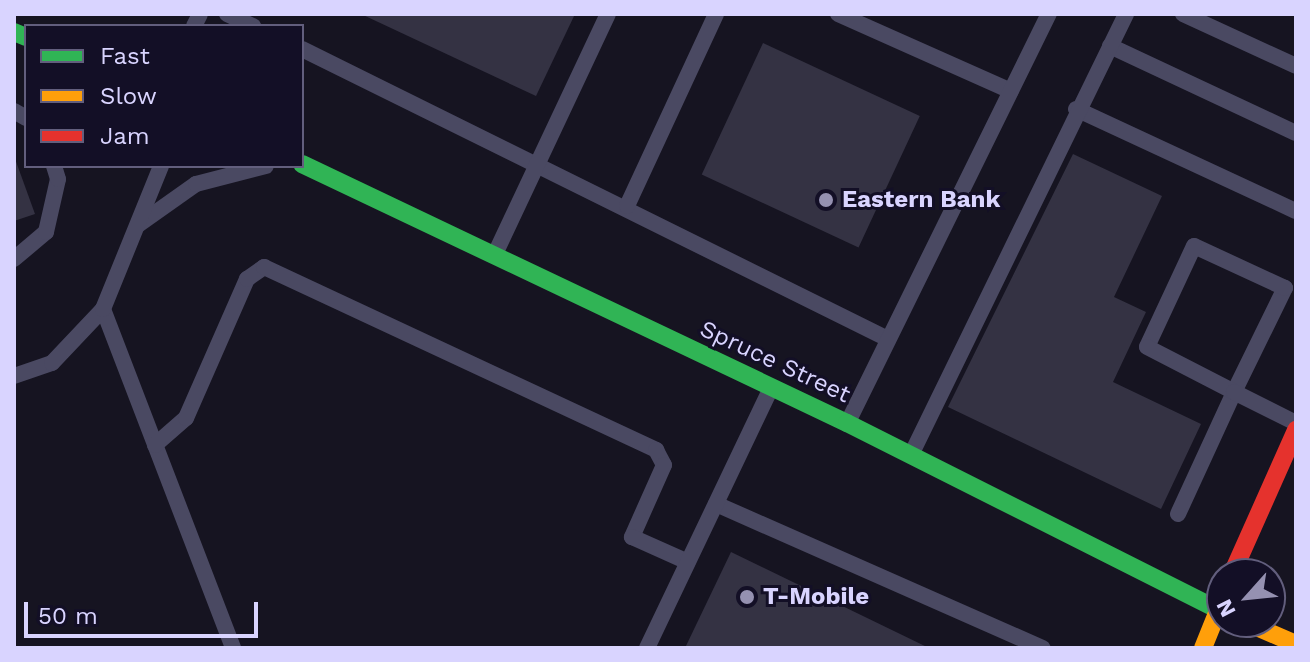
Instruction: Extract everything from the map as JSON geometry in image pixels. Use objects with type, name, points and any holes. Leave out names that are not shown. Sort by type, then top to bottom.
[{"type":"street","name":"Spruce Street","points":[[304,165],[847,423],[1206,601]]},
{"type":"street","points":[[1239,558],[1296,430]]},
{"type":"lane","points":[[227,14],[249,24]]},
{"type":"lane","points":[[494,255],[608,14]]},
{"type":"lane","points":[[627,206],[716,14]]},
{"type":"lane","points":[[838,14],[1011,91]]},
{"type":"lane","points":[[847,423],[1048,14]]},
{"type":"lane","points":[[911,455],[1076,109],[1126,14]]},
{"type":"lane","points":[[1183,14],[1296,66]]},
{"type":"lane","points":[[1110,46],[1296,133]]},
{"type":"lane","points":[[304,50],[539,161],[888,339]]},
{"type":"lane","points":[[1076,109],[1296,211]]},
{"type":"lane","points":[[14,259],[46,232],[58,179],[55,168]]},
{"type":"lane","points":[[14,376],[52,363],[103,309],[160,168]]},
{"type":"lane","points":[[137,226],[196,184],[258,168]]},
{"type":"lane","points":[[1178,514],[1234,392],[1285,288],[1194,246],[1147,347],[1234,392],[1296,423]]},
{"type":"lane","points":[[155,445],[186,418],[247,279],[264,267],[656,450],[664,465],[632,537],[688,562]]},
{"type":"lane","points":[[103,309],[233,648]]},
{"type":"lane","points":[[647,648],[772,387]]},
{"type":"lane","points":[[716,504],[1043,648]]},
{"type":"building","points":[[361,14],[575,14],[536,96]]},
{"type":"building","points":[[763,43],[920,116],[859,248],[702,174]]},
{"type":"building","points":[[1073,154],[1162,196],[1114,297],[1146,312],[1113,382],[1201,424],[1161,509],[948,407]]},
{"type":"building","points":[[14,156],[35,214],[14,221]]},
{"type":"building","points":[[731,552],[929,648],[685,648]]},
{"type":"traffic: fast","points":[[14,32],[24,36]]},
{"type":"traffic: fast","points":[[304,165],[847,423],[1206,604]]},
{"type":"traffic: slow","points":[[1203,648],[1207,638]]},
{"type":"traffic: slow","points":[[1282,638],[1296,644]]},
{"type":"traffic: jam","points":[[1239,558],[1296,430]]},
{"type":"place","name":"Eastern Bank","points":[[826,200]]},
{"type":"place","name":"T-Mobile","points":[[747,597]]}]
